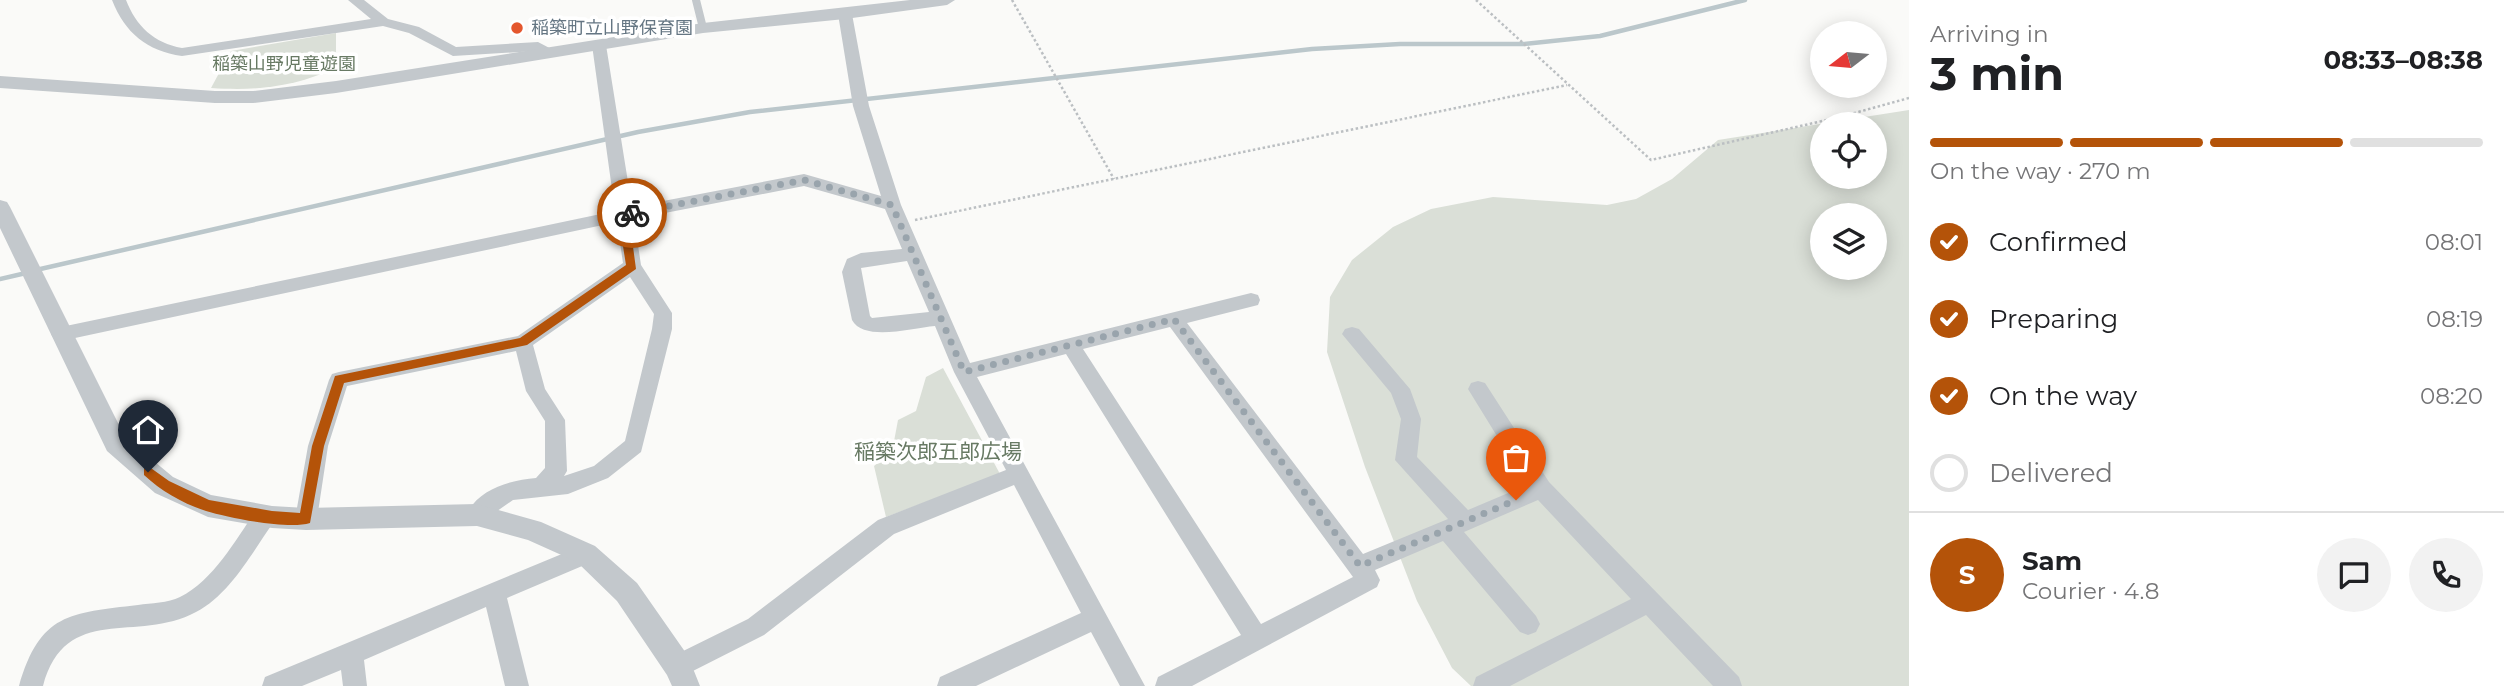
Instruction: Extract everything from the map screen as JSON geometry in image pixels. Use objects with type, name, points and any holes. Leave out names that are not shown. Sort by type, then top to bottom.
[{"type":"street","points":[[119,0],[129,25],[158,47],[182,52],[383,22],[414,30],[453,52],[538,46],[552,53]]},
{"type":"street","points":[[355,0],[383,22]]},
{"type":"street","points":[[0,82],[215,97],[253,97],[336,87],[703,28],[845,14],[947,0]]},
{"type":"street","points":[[845,14],[861,106],[892,205],[964,372],[1133,686]]},
{"type":"street","points":[[477,515],[496,496],[514,489],[568,485],[601,472],[634,446],[662,329],[663,313],[632,266],[599,45]]},
{"type":"street","points":[[61,334],[623,215],[804,180],[892,205]]},
{"type":"street","points":[[0,207],[116,444],[164,485],[208,506],[265,516],[306,519],[477,515],[532,530],[586,554],[627,592],[682,676],[756,627],[886,527],[1018,474]]},
{"type":"street","points":[[914,254],[861,260],[853,264],[851,272],[860,320],[869,326],[942,318]]},
{"type":"street","points":[[306,519],[318,446],[339,380],[523,342],[632,266]]},
{"type":"street","points":[[964,372],[1251,300]]},
{"type":"street","points":[[1167,686],[1369,580],[1174,319]]},
{"type":"street","points":[[1353,334],[1400,389],[1411,419],[1406,460],[1528,624]]},
{"type":"street","points":[[523,342],[536,391],[555,420],[556,471],[542,487]]},
{"type":"street","points":[[1071,346],[1257,639]]},
{"type":"street","points":[[1478,389],[1541,489],[1730,686]]},
{"type":"street","points":[[1360,566],[1541,489]]},
{"type":"street","points":[[31,686],[35,663],[51,638],[72,626],[168,611],[192,603],[217,579],[265,516]]},
{"type":"street","points":[[274,686],[586,554]]},
{"type":"street","points":[[494,593],[517,686]]},
{"type":"street","points":[[1485,686],[1647,602]]},
{"type":"street","points":[[949,686],[1095,618]]},
{"type":"street","points":[[351,655],[355,686]]},
{"type":"lane","points":[[696,0],[703,28]]},
{"type":"path","points":[[1012,0],[1114,179]]},
{"type":"path","points":[[1476,0],[1651,160],[1840,117],[1909,98]]},
{"type":"path","points":[[901,223],[1567,85]]},
{"type":"green space","name":"稲築山野児童遊園","points":[[336,33],[336,68],[305,80],[275,86],[211,88],[231,51]]},
{"type":"green space","points":[[1909,110],[1909,686],[1471,686],[1452,668],[1417,601],[1365,467],[1327,352],[1330,297],[1352,260],[1393,227],[1431,209],[1493,197],[1607,205],[1636,199],[1672,179],[1718,140],[1810,126],[1810,189],[1887,189],[1887,113]]},
{"type":"green space","name":"稲築次郎五郎広場","points":[[943,368],[1000,474],[886,517],[874,466],[892,452],[898,420],[916,411],[926,377]]},
{"type":"waterway","points":[[36,270],[638,132],[750,112],[1312,49],[1400,44],[1524,44],[1600,36],[1745,0]]},
{"type":"waterway","points":[[0,279],[26,273]]},
{"type":"way so far","points":[[632,213],[804,180],[892,205],[964,372],[1174,319],[1360,566],[1516,500]]},
{"type":"place","name":"稲築町立山野保育園","points":[[517,28]]},
{"type":"route","points":[[148,472],[164,485],[208,506],[272,517],[306,519],[318,446],[339,380],[523,342],[632,266],[623,215],[632,213]]}]
